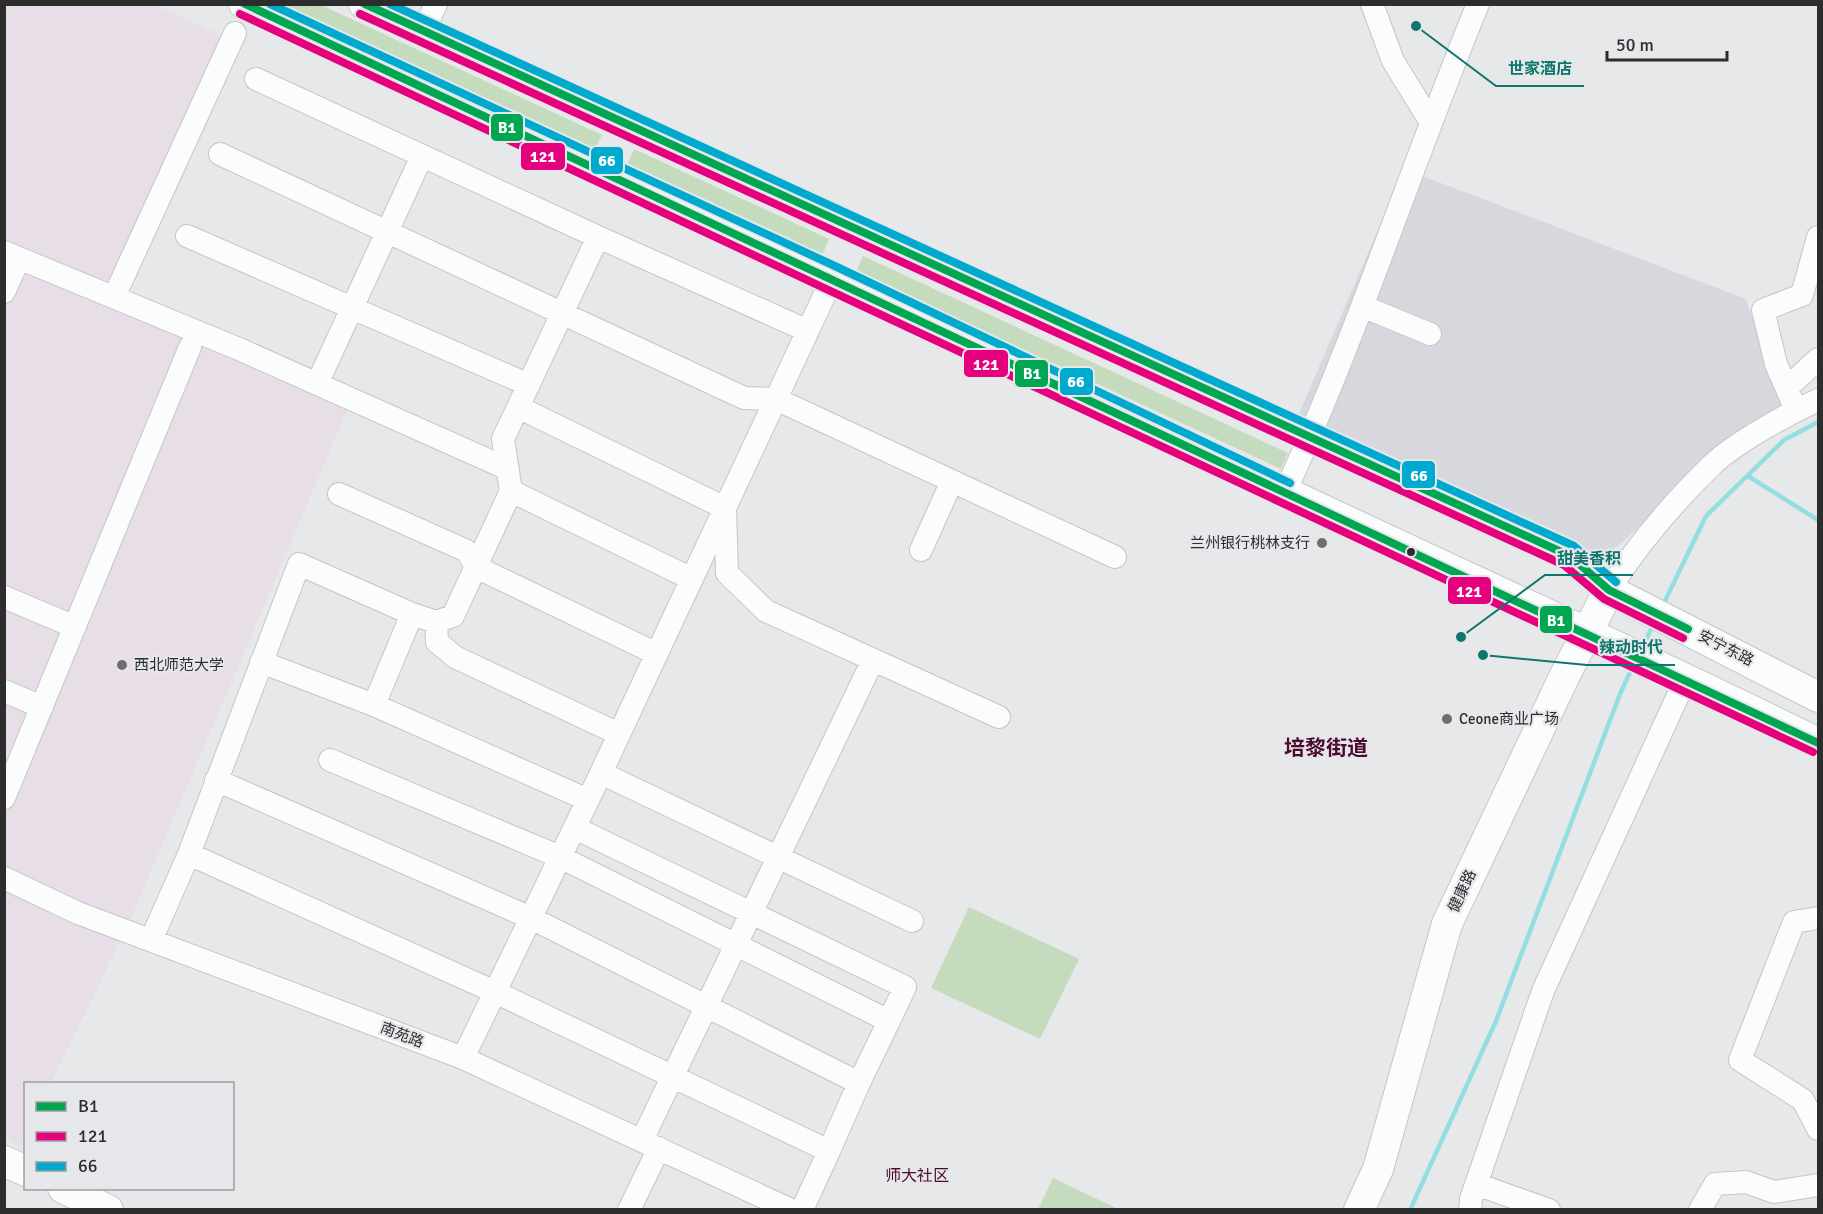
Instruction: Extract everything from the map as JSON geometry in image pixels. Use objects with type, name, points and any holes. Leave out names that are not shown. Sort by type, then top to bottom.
[{"type":"main road","points":[[244,4],[833,277],[1285,492],[1625,648],[1818,743]]},
{"type":"main road","name":"安宁东路","points":[[364,4],[1309,439],[1428,483],[1570,556],[1609,590],[1818,697]]},
{"type":"main road","name":"健康路","points":[[1359,1209],[1378,1168],[1447,924],[1609,590]]},
{"type":"main road","points":[[4,1161],[24,1170]]},
{"type":"main road","points":[[67,1190],[108,1209]]},
{"type":"street","points":[[423,32],[436,4]]},
{"type":"street","points":[[1372,4],[1393,62],[1430,121]]},
{"type":"street","points":[[1285,492],[1309,439],[1406,196],[1430,121],[1478,4]]},
{"type":"street","points":[[114,297],[235,33]]},
{"type":"street","points":[[256,79],[808,331]]},
{"type":"street","points":[[220,154],[744,398],[776,399],[1115,557]]},
{"type":"street","points":[[317,384],[422,156]]},
{"type":"street","points":[[186,236],[529,384]]},
{"type":"street","points":[[151,940],[189,854],[299,564],[412,614],[436,622],[453,616],[511,491],[503,439],[598,237]]},
{"type":"street","points":[[1796,410],[1776,364],[1763,310],[1803,295],[1818,237]]},
{"type":"street","points":[[4,292],[12,256],[317,384],[508,469]]},
{"type":"street","points":[[463,1058],[620,734],[833,277]]},
{"type":"street","points":[[1362,306],[1430,334]]},
{"type":"street","points":[[4,798],[190,347]]},
{"type":"street","points":[[1786,388],[1818,359]]},
{"type":"street","points":[[1609,590],[1631,555],[1714,464],[1796,410],[1818,400]]},
{"type":"street","points":[[518,407],[725,508]]},
{"type":"street","points":[[921,550],[952,481]]},
{"type":"street","points":[[511,491],[692,579]]},
{"type":"street","points":[[339,494],[467,551],[476,567],[657,654]]},
{"type":"street","points":[[725,508],[727,573],[766,611],[999,717]]},
{"type":"street","points":[[4,597],[75,627]]},
{"type":"street","points":[[374,705],[412,614]]},
{"type":"street","points":[[436,622],[437,642],[454,657],[620,734]]},
{"type":"street","points":[[629,1209],[672,1076],[873,660]]},
{"type":"street","points":[[261,662],[374,705],[588,800]]},
{"type":"street","points":[[1470,1209],[1476,1184],[1543,991],[1674,672]]},
{"type":"street","points":[[4,691],[42,707]]},
{"type":"street","points":[[330,760],[560,857],[889,1021]]},
{"type":"street","points":[[601,773],[912,921]]},
{"type":"street","points":[[216,780],[531,918],[859,1083]]},
{"type":"street","points":[[574,828],[905,987],[802,1209]]},
{"type":"street","points":[[189,854],[495,992],[829,1151]]},
{"type":"street","name":"南苑路","points":[[4,878],[78,913],[463,1058],[791,1209]]},
{"type":"street","points":[[1818,918],[1794,922],[1740,1060],[1803,1100],[1818,1129]]},
{"type":"street","points":[[1700,1209],[1715,1184],[1746,1182],[1774,1192],[1818,1185]]},
{"type":"street","points":[[1476,1184],[1549,1209]]},
{"type":"shaded area","name":"西北师范大学","points":[[4,5],[154,5],[242,44],[120,308],[349,406],[129,923],[51,1082],[24,1082],[24,1138],[21,1146],[4,1138]]},
{"type":"shaded area","points":[[1404,169],[1746,299],[1784,407],[1598,562],[1298,416]]},
{"type":"green space","points":[[278,5],[321,5],[602,135],[594,151]]},
{"type":"green space","points":[[634,149],[829,239],[822,256],[627,165]]},
{"type":"green space","points":[[863,256],[1288,453],[1281,469],[856,272]]},
{"type":"green space","points":[[969,907],[1079,959],[1040,1039],[931,988]]},
{"type":"green space","points":[[1053,1178],[1118,1209],[1038,1209]]},
{"type":"waterway","points":[[1663,605],[1706,516],[1784,440],[1818,422]]},
{"type":"waterway","points":[[1748,476],[1818,520]]},
{"type":"waterway","points":[[1642,648],[1654,623]]},
{"type":"waterway","points":[[1410,1210],[1496,1021],[1620,694],[1633,666]]},
{"type":"transit line","name":"B1","points":[[245,4],[1818,743]]},
{"type":"transit line","name":"66","points":[[270,4],[837,267],[1290,483]]},
{"type":"transit line","name":"B1","points":[[365,4],[1570,556],[1609,590],[1688,629]]},
{"type":"transit line","name":"66","points":[[390,4],[1574,546],[1616,582]]},
{"type":"transit line","name":"121","points":[[240,14],[1813,752]]},
{"type":"transit line","name":"121","points":[[360,14],[1564,565],[1604,599],[1683,638]]},
{"type":"place","name":"世家酒店","points":[[1416,26]]},
{"type":"place","name":"兰州银行桃林支行","points":[[1322,543]]},
{"type":"place","name":"甜美香积","points":[[1461,637]]},
{"type":"place","name":"辣动时代","points":[[1483,655]]},
{"type":"place","name":"西北师范大学","points":[[122,665]]},
{"type":"place","name":"Ceone商业广场","points":[[1447,719]]},
{"type":"district","name":"培黎街道","points":[[1326,748]]},
{"type":"district","name":"师大社区","points":[[917,1176]]}]
